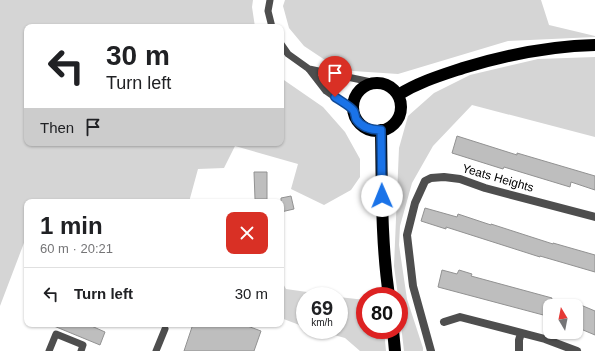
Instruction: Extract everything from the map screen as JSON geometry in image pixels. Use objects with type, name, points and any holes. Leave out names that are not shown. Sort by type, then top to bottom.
[{"type":"highway","points":[[398,95],[414,85],[430,78],[503,56],[531,50],[562,46],[595,45]]},
{"type":"highway","points":[[376,83],[388,86],[398,95],[401,110],[399,117],[394,124],[381,130],[373,130],[360,124],[355,118],[353,110],[353,102],[361,89],[376,83]]},
{"type":"highway","points":[[381,130],[383,223],[385,267],[388,287]]},
{"type":"highway","points":[[394,339],[395,351]]},
{"type":"street","name":"Yeats Heights","points":[[431,351],[413,286],[407,235],[415,203],[425,181],[431,178],[444,177],[460,179],[485,188],[595,217]]},
{"type":"street","points":[[444,322],[460,317],[545,339],[577,351]]},
{"type":"street","points":[[519,351],[519,340],[521,333]]},
{"type":"lane","points":[[270,0],[268,11],[271,24]]},
{"type":"lane","points":[[284,48],[288,54],[308,70],[326,90],[353,110]]},
{"type":"lane","points":[[308,70],[376,83]]},
{"type":"lane","points":[[156,351],[165,329]]},
{"type":"lane","points":[[49,351],[56,334],[83,345],[81,351]]},
{"type":"shaded area","points":[[0,0],[253,0],[252,7],[255,24],[24,24],[24,146],[235,146],[224,168],[198,169],[190,199],[24,199],[24,243],[0,306]]},
{"type":"shaded area","points":[[285,0],[541,0],[549,25],[595,37],[508,41],[398,74],[353,71],[325,60],[304,46],[289,28],[283,6]]},
{"type":"shaded area","points":[[595,57],[595,137],[472,105],[433,146],[412,183],[400,226],[399,245],[405,287],[397,287],[394,266],[399,148],[408,116],[434,93],[470,75],[538,59]]},
{"type":"shaded area","points":[[284,80],[323,107],[345,132],[360,159],[360,177],[351,190],[324,205],[291,189],[298,164],[235,146],[284,146]]},
{"type":"shaded area","points":[[284,285],[286,289],[296,290],[296,324],[284,319]]},
{"type":"shaded area","points":[[348,298],[356,299],[356,339],[385,339],[386,351],[360,351],[346,339],[348,339]]},
{"type":"shaded area","points":[[408,302],[423,351],[404,351],[403,339],[408,339]]},
{"type":"building","points":[[457,136],[517,155],[517,153],[595,176],[595,190],[571,182],[570,187],[504,167],[503,169],[452,153]]},
{"type":"building","points":[[254,172],[267,172],[267,199],[255,199]]},
{"type":"building","points":[[291,196],[294,209],[284,211],[284,199],[281,198]]},
{"type":"building","points":[[425,208],[457,217],[458,214],[553,244],[595,255],[595,272],[540,257],[446,227],[446,229],[421,221]]},
{"type":"building","points":[[442,270],[457,274],[459,270],[472,274],[471,276],[552,298],[543,299],[543,315],[438,287]]},
{"type":"building","points":[[583,306],[595,311],[595,335],[583,330]]},
{"type":"building","points":[[56,327],[94,327],[105,332],[100,345]]},
{"type":"building","points":[[192,327],[250,327],[261,331],[254,351],[184,351]]},
{"type":"route","points":[[335,97],[353,110],[355,118],[360,124],[373,130],[381,130],[382,196]]}]
